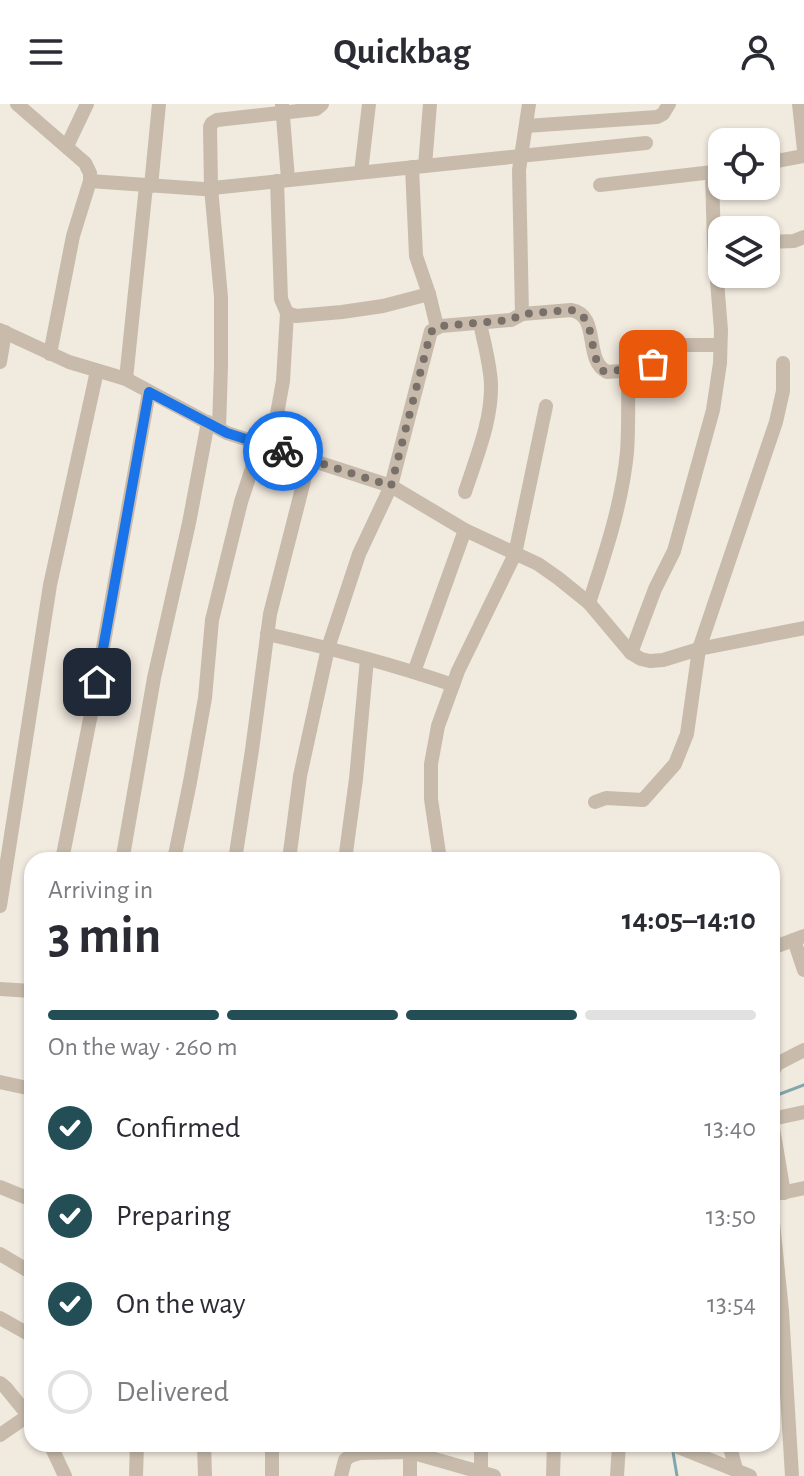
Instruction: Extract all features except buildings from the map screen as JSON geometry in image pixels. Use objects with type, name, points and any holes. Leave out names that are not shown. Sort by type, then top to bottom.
[{"type":"street","points":[[17,104],[85,163],[90,173],[73,236],[50,354]]},
{"type":"street","points":[[67,146],[87,104]]},
{"type":"street","points":[[126,379],[159,104]]},
{"type":"street","points":[[124,852],[154,678],[213,425],[221,366],[221,297],[211,188],[210,127],[217,120],[282,108],[316,109],[322,104]]},
{"type":"street","points":[[361,172],[369,104]]},
{"type":"street","points":[[430,104],[418,166],[416,256],[437,327]]},
{"type":"street","points":[[522,314],[519,170],[529,104]]},
{"type":"street","points":[[526,126],[657,117],[669,104]]},
{"type":"street","points":[[780,159],[804,153],[799,104]]},
{"type":"street","points":[[176,852],[205,698],[212,620],[225,560],[265,445],[283,381],[287,313],[281,299],[282,108]]},
{"type":"street","points":[[90,181],[211,188],[646,143]]},
{"type":"street","points":[[600,185],[708,173]]},
{"type":"street","points":[[780,242],[804,237]]},
{"type":"street","points":[[631,653],[655,589],[674,551],[713,410],[720,363],[719,288]]},
{"type":"street","points":[[287,313],[296,316],[352,311],[429,294]]},
{"type":"street","points":[[290,852],[300,776],[328,648],[359,554],[391,486],[431,331],[437,327],[511,320],[522,314],[578,311],[587,322],[597,365],[607,372],[647,369],[654,361],[655,349],[659,347],[720,345]]},
{"type":"street","points":[[465,492],[488,415],[491,385],[480,323]]},
{"type":"street","points":[[0,362],[3,331],[50,354],[126,379],[213,425],[309,461],[391,486],[465,530],[548,571],[589,603],[631,653],[641,659],[663,660],[699,649],[804,628]]},
{"type":"street","points":[[595,802],[606,798],[643,800],[675,764],[687,734],[699,649],[776,422],[783,391],[783,363]]},
{"type":"street","points":[[0,906],[50,585],[97,371]]},
{"type":"street","points":[[589,603],[620,499],[627,453],[628,371]]},
{"type":"street","points":[[64,852],[149,392]]},
{"type":"street","points":[[439,852],[431,799],[431,764],[438,726],[458,671],[515,554],[546,406]]},
{"type":"street","points":[[236,852],[270,614],[309,461]]},
{"type":"street","points":[[414,672],[465,530]]},
{"type":"street","points":[[267,634],[328,648],[453,685]]},
{"type":"street","points":[[346,852],[367,659]]},
{"type":"street","points":[[780,945],[799,938],[804,970]]},
{"type":"street","points":[[0,989],[24,990]]},
{"type":"street","points":[[780,1062],[804,1050]]},
{"type":"street","points":[[0,1082],[24,1087]]},
{"type":"street","points":[[780,1118],[804,1112]]},
{"type":"street","points":[[0,1187],[24,1197]]},
{"type":"street","points":[[780,1194],[804,1188]]},
{"type":"street","points":[[0,1254],[24,1268]]},
{"type":"street","points":[[780,1291],[792,1476]]},
{"type":"street","points":[[0,1318],[24,1332]]},
{"type":"street","points":[[0,1383],[24,1410]]},
{"type":"street","points":[[0,1435],[24,1421]]},
{"type":"street","points":[[54,1452],[65,1476]]},
{"type":"street","points":[[136,1476],[137,1452]]},
{"type":"street","points":[[204,1452],[205,1476]]},
{"type":"street","points":[[272,1452],[272,1476]]},
{"type":"street","points":[[341,1476],[349,1452]]},
{"type":"street","points":[[410,1452],[410,1476]]},
{"type":"street","points":[[422,1452],[485,1474],[482,1452]]},
{"type":"street","points":[[553,1476],[554,1452]]},
{"type":"street","points":[[617,1476],[618,1452]]},
{"type":"street","points":[[691,1452],[750,1476]]},
{"type":"street","points":[[731,1452],[736,1469]]},
{"type":"waterway","points":[[780,1094],[804,1085]]},
{"type":"waterway","points":[[673,1452],[677,1476]]},
{"type":"way so far","points":[[283,451],[391,486],[431,331],[441,326],[511,320],[522,314],[578,311],[587,322],[597,365],[603,371],[647,369],[653,364]]},
{"type":"route","points":[[97,682],[149,392],[227,433],[283,451]]}]
